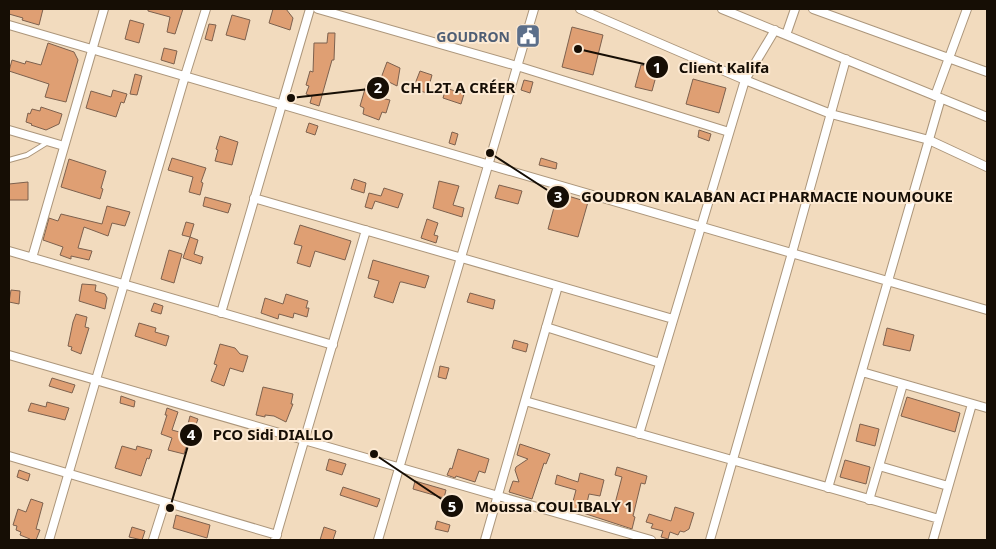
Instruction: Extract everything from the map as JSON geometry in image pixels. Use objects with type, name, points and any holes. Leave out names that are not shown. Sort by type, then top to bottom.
[{"type":"street","points":[[32,258],[104,9]]},
{"type":"street","points":[[49,540],[206,9]]},
{"type":"street","points":[[221,313],[310,9]]},
{"type":"street","points":[[318,9],[517,66],[729,132]]},
{"type":"street","points":[[378,540],[534,9]]},
{"type":"street","points":[[580,9],[745,80],[831,114],[929,140],[987,167]]},
{"type":"street","points":[[722,9],[987,117]]},
{"type":"street","points":[[786,35],[795,9]]},
{"type":"street","points":[[813,9],[987,72]]},
{"type":"street","points":[[828,488],[929,140],[949,58],[967,9]]},
{"type":"street","points":[[9,25],[987,310]]},
{"type":"street","points":[[639,434],[745,80],[775,30]]},
{"type":"street","points":[[710,540],[846,59]]},
{"type":"street","points":[[9,130],[64,146]]},
{"type":"street","points":[[254,198],[673,319]]},
{"type":"street","points":[[9,456],[165,502],[276,538],[366,230]]},
{"type":"street","points":[[9,251],[332,345]]},
{"type":"street","points":[[485,540],[558,286]]},
{"type":"street","points":[[546,327],[660,363]]},
{"type":"street","points":[[9,355],[650,540]]},
{"type":"street","points":[[862,372],[987,408]]},
{"type":"street","points":[[869,500],[903,384]]},
{"type":"street","points":[[525,401],[938,519]]},
{"type":"street","points":[[932,540],[972,404]]},
{"type":"street","points":[[879,466],[948,486]]},
{"type":"street","points":[[153,540],[165,502]]},
{"type":"lane","points":[[9,160],[28,155],[48,142]]},
{"type":"building","points":[[9,9],[43,9],[39,25],[9,14]]},
{"type":"building","points":[[148,9],[183,9],[175,34],[167,32],[170,17],[148,11]]},
{"type":"building","points":[[273,9],[286,9],[293,18],[290,30],[269,23]]},
{"type":"building","points":[[232,15],[250,20],[245,40],[226,35]]},
{"type":"building","points":[[130,20],[144,24],[139,43],[125,39]]},
{"type":"building","points":[[209,24],[216,25],[212,41],[205,39]]},
{"type":"building","points":[[572,27],[603,35],[593,75],[562,67]]},
{"type":"building","points":[[328,33],[335,33],[334,60],[332,60],[319,106],[310,103],[312,96],[306,94],[309,86],[306,85],[310,71],[313,72],[314,43],[327,43]]},
{"type":"building","points":[[48,43],[74,52],[78,60],[66,102],[45,97],[49,84],[9,71],[12,60],[25,64],[26,61],[41,65]]},
{"type":"building","points":[[164,48],[177,51],[174,64],[161,60]]},
{"type":"building","points":[[387,62],[400,68],[397,86],[381,78]]},
{"type":"building","points":[[641,65],[658,69],[652,91],[635,87]]},
{"type":"building","points":[[420,71],[432,75],[427,93],[413,89]]},
{"type":"building","points":[[135,74],[142,76],[137,95],[130,94]]},
{"type":"building","points":[[693,79],[726,88],[719,113],[686,104]]},
{"type":"building","points":[[524,80],[533,82],[530,93],[521,90]]},
{"type":"building","points":[[367,82],[378,86],[376,97],[390,100],[386,113],[382,112],[379,120],[363,114],[364,108],[360,106]]},
{"type":"building","points":[[446,88],[464,94],[461,104],[443,98]]},
{"type":"building","points":[[113,90],[127,94],[124,103],[121,102],[116,117],[86,108],[91,91],[111,97]]},
{"type":"building","points":[[41,107],[62,114],[59,124],[46,130],[26,122],[28,113],[30,114],[32,109],[40,111]]},
{"type":"building","points":[[309,123],[318,126],[315,135],[306,132]]},
{"type":"building","points":[[699,130],[711,134],[709,141],[698,137]]},
{"type":"building","points":[[452,132],[458,134],[455,145],[449,143]]},
{"type":"building","points":[[220,136],[238,142],[232,165],[215,161]]},
{"type":"building","points":[[172,158],[206,168],[201,182],[203,183],[200,195],[189,192],[193,177],[168,170]]},
{"type":"building","points":[[541,158],[557,163],[556,169],[539,165]]},
{"type":"building","points":[[69,159],[106,171],[100,199],[61,187]]},
{"type":"building","points":[[354,179],[366,183],[364,193],[351,189]]},
{"type":"building","points":[[439,181],[459,186],[453,205],[464,208],[462,217],[433,208]]},
{"type":"building","points":[[28,182],[28,200],[9,200],[9,184]]},
{"type":"building","points":[[499,185],[522,191],[518,204],[495,198]]},
{"type":"building","points":[[384,188],[403,194],[398,208],[375,201],[372,209],[365,207],[369,193],[381,196]]},
{"type":"building","points":[[558,193],[588,202],[578,237],[548,229]]},
{"type":"building","points":[[205,197],[231,204],[228,213],[203,206]]},
{"type":"building","points":[[107,206],[130,212],[125,226],[112,223],[108,236],[84,227],[78,248],[92,251],[89,260],[71,256],[71,259],[60,255],[63,247],[43,240],[49,218],[58,221],[61,214],[102,224]]},
{"type":"building","points":[[427,219],[438,223],[434,235],[438,236],[436,243],[421,238]]},
{"type":"building","points":[[186,222],[194,224],[190,237],[182,235]]},
{"type":"building","points":[[300,225],[351,241],[345,260],[315,251],[310,267],[297,263],[302,246],[294,244]]},
{"type":"building","points":[[190,237],[198,240],[194,254],[203,257],[201,264],[183,258]]},
{"type":"building","points":[[169,250],[182,254],[174,283],[161,279]]},
{"type":"building","points":[[373,260],[429,276],[425,288],[400,282],[393,303],[374,297],[379,281],[368,278]]},
{"type":"building","points":[[82,284],[96,285],[95,291],[105,294],[107,298],[105,309],[79,301]]},
{"type":"building","points":[[11,290],[20,291],[19,304],[9,302]]},
{"type":"building","points":[[470,293],[495,300],[493,309],[467,302]]},
{"type":"building","points":[[286,294],[308,301],[306,308],[309,308],[307,317],[294,313],[293,318],[279,314],[278,319],[261,313],[265,298],[283,304]]},
{"type":"building","points":[[154,303],[163,306],[161,314],[151,311]]},
{"type":"building","points":[[76,314],[87,317],[85,327],[89,328],[81,354],[71,350],[72,347],[68,346]]},
{"type":"building","points":[[139,323],[156,328],[155,332],[169,336],[166,346],[135,336]]},
{"type":"building","points":[[887,328],[914,335],[910,351],[883,345]]},
{"type":"building","points":[[514,340],[528,344],[526,352],[512,348]]},
{"type":"building","points":[[220,344],[235,348],[240,354],[248,356],[243,372],[230,368],[224,386],[211,381],[217,365],[214,364]]},
{"type":"building","points":[[440,366],[449,368],[446,379],[438,377]]},
{"type":"building","points":[[52,378],[75,385],[72,393],[49,386]]},
{"type":"building","points":[[263,387],[293,394],[291,404],[293,404],[286,422],[274,416],[256,415]]},
{"type":"building","points":[[121,396],[135,401],[134,407],[120,403]]},
{"type":"building","points":[[907,397],[960,413],[955,432],[901,416]]},
{"type":"building","points":[[47,402],[69,408],[65,420],[28,411],[31,403],[46,407]]},
{"type":"building","points":[[167,408],[178,412],[172,430],[190,435],[184,454],[168,450],[172,438],[161,434],[167,415],[165,415]]},
{"type":"building","points":[[190,416],[198,419],[194,430],[187,428]]},
{"type":"building","points":[[860,424],[879,429],[875,446],[856,441]]},
{"type":"building","points":[[520,444],[550,454],[546,464],[544,463],[532,499],[509,492],[513,481],[519,482],[515,470],[516,467],[528,459],[517,455]]},
{"type":"building","points":[[122,446],[136,450],[137,446],[152,450],[141,476],[115,468]]},
{"type":"building","points":[[458,449],[489,459],[485,473],[479,471],[475,482],[447,475],[450,468],[452,469]]},
{"type":"building","points":[[329,459],[346,464],[342,475],[326,470]]},
{"type":"building","points":[[845,460],[870,467],[866,484],[840,477]]},
{"type":"building","points":[[617,467],[647,476],[645,484],[641,483],[633,516],[635,517],[632,529],[571,509],[576,490],[555,484],[557,475],[578,482],[580,473],[604,480],[600,496],[589,494],[586,507],[602,512],[603,508],[613,511],[622,477],[615,475]]},
{"type":"building","points":[[19,470],[30,474],[28,481],[17,477]]},
{"type":"building","points":[[415,481],[446,490],[444,498],[413,489]]},
{"type":"building","points":[[343,487],[380,499],[377,507],[340,495]]},
{"type":"building","points":[[31,499],[43,503],[36,529],[40,530],[36,540],[29,540],[20,535],[21,532],[16,530],[17,526],[13,525],[18,509],[26,512]]},
{"type":"building","points":[[675,507],[694,513],[689,529],[684,532],[680,531],[678,535],[670,532],[668,539],[661,537],[663,531],[651,528],[653,524],[646,522],[649,514],[671,521]]},
{"type":"building","points":[[176,515],[210,525],[207,538],[173,528]]},
{"type":"building","points":[[437,521],[450,525],[448,532],[435,529]]},
{"type":"building","points":[[132,527],[145,531],[142,540],[129,537]]},
{"type":"building","points":[[324,527],[336,531],[333,540],[320,540]]},
{"type":"place","name":"GOUDRON","points":[[528,36]]},
{"type":"place","name":"Client Kalifa","points":[[578,49]]},
{"type":"place","name":"CH L2T A CRÉER","points":[[291,98]]},
{"type":"place","name":"GOUDRON KALABAN ACI PHARMACIE NOUMOUKE","points":[[490,153]]},
{"type":"place","name":"Moussa COULIBALY 1","points":[[374,454]]},
{"type":"place","name":"PCO Sidi DIALLO","points":[[170,508]]}]
